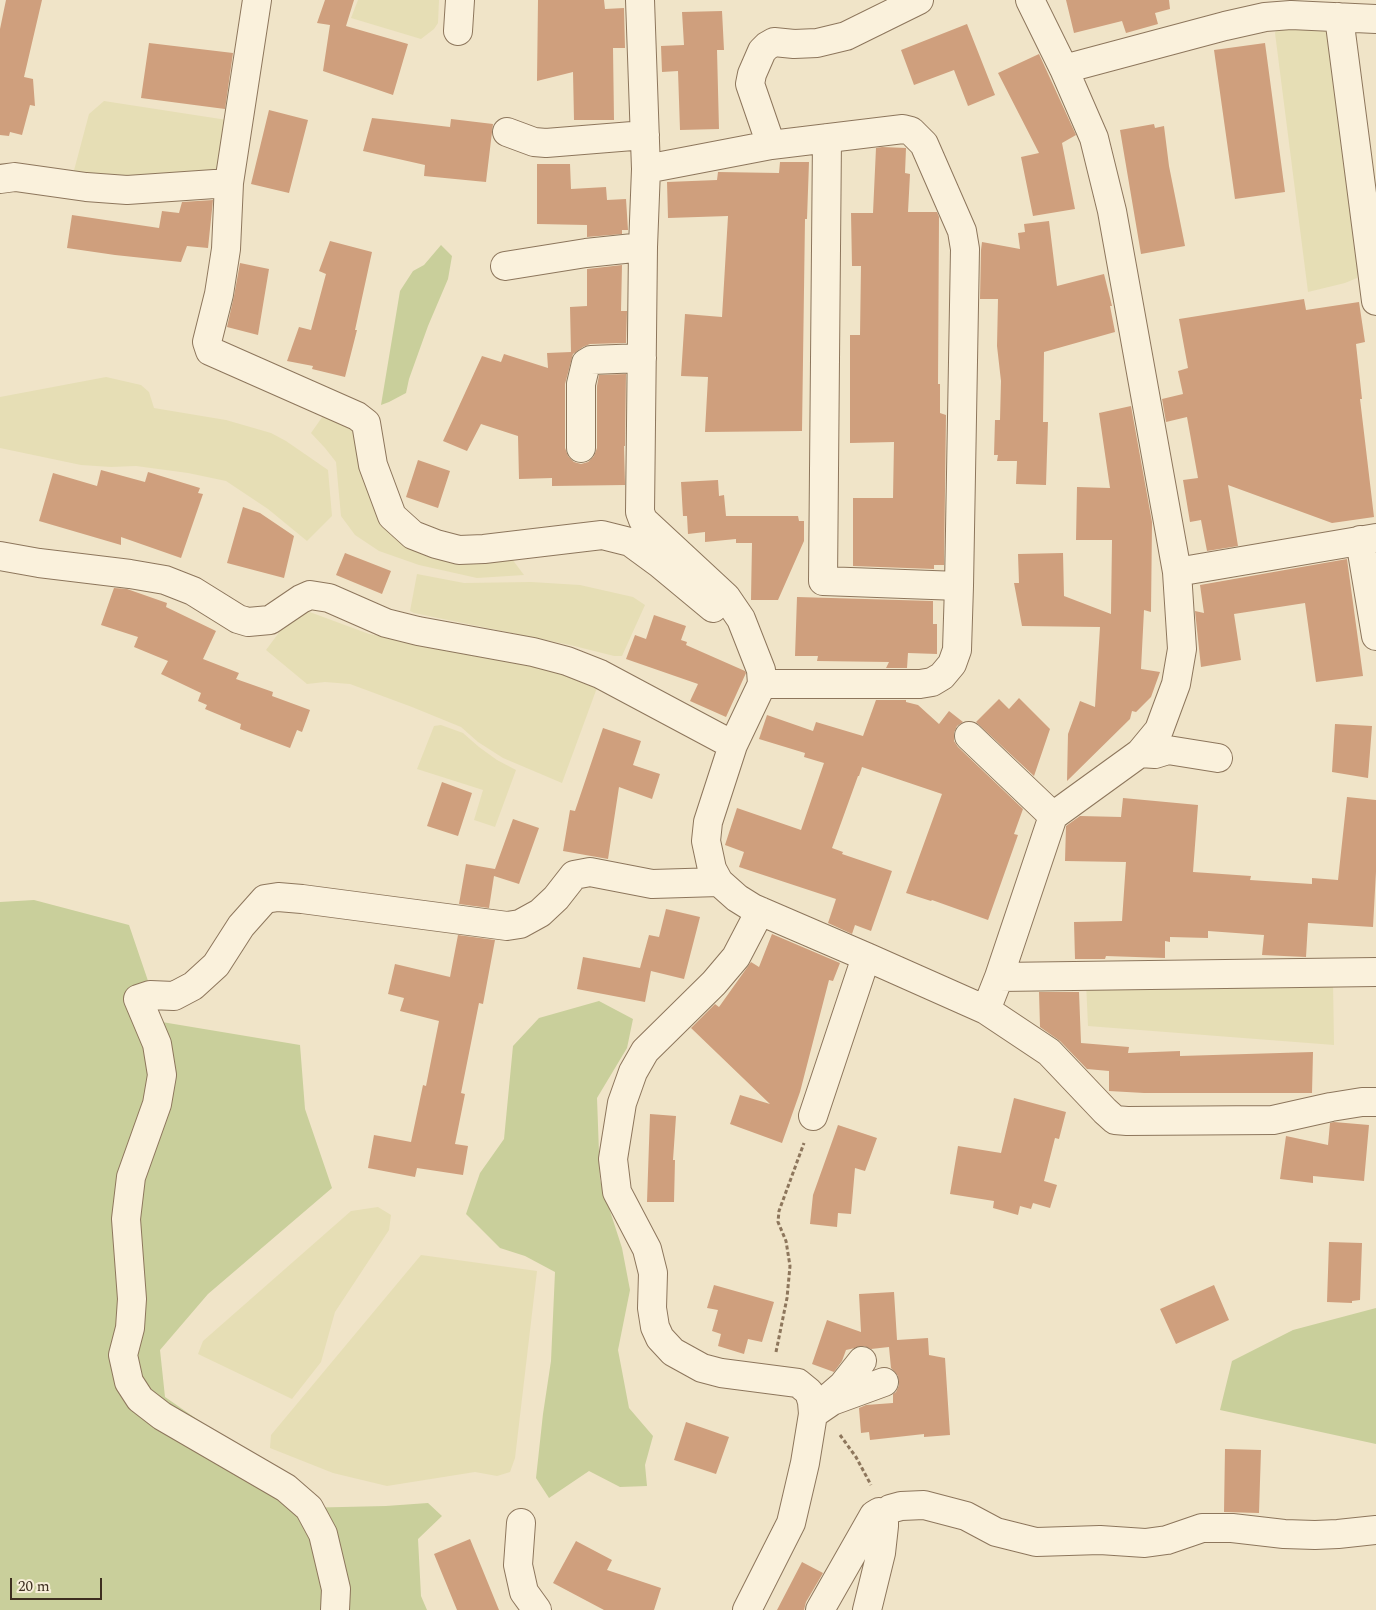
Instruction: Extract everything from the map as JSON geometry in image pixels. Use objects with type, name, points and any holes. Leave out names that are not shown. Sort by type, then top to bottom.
[{"type":"street","points":[[257,0],[229,183],[226,248],[219,294],[207,342],[210,351],[357,416],[366,423],[373,465],[392,516],[413,535],[459,550],[484,549],[602,534],[630,542],[660,564],[749,638]]},
{"type":"street","points":[[458,31],[460,0]]},
{"type":"street","points":[[640,0],[646,169],[643,247],[640,512],[642,520],[726,597],[740,619],[761,670],[762,684],[734,745],[708,822],[706,841],[712,869],[720,882],[737,898],[760,911],[986,1010],[1049,1052],[1104,1111],[1115,1120],[1273,1120],[1331,1107],[1362,1102],[1376,1102]]},
{"type":"street","points":[[771,145],[750,84],[752,74],[762,51],[767,46],[774,42],[794,44],[817,43],[846,36],[919,0]]},
{"type":"street","points":[[986,1010],[999,977],[1053,816],[1140,753],[1159,730],[1176,684],[1182,650],[1177,572],[1136,353],[1112,211],[1094,138],[1064,69],[1030,0]]},
{"type":"street","points":[[1064,69],[1265,17],[1291,15],[1376,19]]},
{"type":"street","points":[[1339,17],[1375,291]]},
{"type":"street","points":[[646,169],[771,145],[903,129],[911,131],[924,144],[962,231],[965,249],[959,586],[957,650],[952,664],[942,676],[932,682],[896,685],[762,684]]},
{"type":"street","points":[[506,132],[534,142],[644,135]]},
{"type":"street","points":[[827,138],[823,581],[959,586]]},
{"type":"street","points":[[0,179],[15,177],[86,187],[127,190],[229,183]]},
{"type":"street","points":[[505,266],[586,253],[643,247]]},
{"type":"street","points":[[581,448],[581,384],[586,363],[591,360],[642,358]]},
{"type":"street","points":[[1177,572],[1368,539],[1376,636]]},
{"type":"street","points":[[0,556],[165,580],[193,591],[238,619],[248,622],[270,620],[310,595],[329,598],[386,623],[418,631],[533,652],[568,661],[600,674],[734,745]]},
{"type":"street","points":[[969,736],[1053,816]]},
{"type":"street","points":[[1140,753],[1155,754],[1168,750],[1218,758]]},
{"type":"street","points":[[335,1610],[336,1589],[323,1534],[309,1508],[286,1488],[162,1416],[140,1399],[129,1382],[123,1355],[130,1328],[132,1299],[126,1219],[131,1177],[157,1104],[162,1075],[157,1044],[138,998],[150,995],[174,996],[193,986],[216,965],[241,926],[265,899],[278,897],[302,899],[507,926],[520,924],[540,913],[556,898],[574,875],[590,872],[652,884],[720,882]]},
{"type":"street","points":[[760,911],[736,957],[714,983],[645,1051],[633,1072],[622,1103],[612,1159],[617,1192],[647,1249],[653,1273],[652,1308],[655,1327],[660,1338],[673,1352],[702,1368],[721,1373],[798,1383],[805,1388],[812,1402],[820,1409]]},
{"type":"street","points":[[814,1116],[866,956]]},
{"type":"street","points":[[999,977],[1376,972]]},
{"type":"street","points":[[747,1610],[791,1524],[820,1409],[831,1394],[843,1385],[862,1362]]},
{"type":"street","points":[[820,1409],[884,1382]]},
{"type":"street","points":[[820,1610],[874,1516],[901,1506],[924,1505],[966,1516],[996,1532],[1036,1542],[1100,1540],[1145,1543],[1167,1540],[1202,1528],[1232,1528],[1284,1534],[1315,1535],[1376,1530]]},
{"type":"street","points":[[867,1610],[881,1553],[881,1513]]},
{"type":"street","points":[[521,1523],[518,1565],[524,1592],[537,1610]]},
{"type":"path","points":[[770,1379],[787,1298],[790,1266],[786,1241],[778,1222],[779,1211],[814,1116]]},
{"type":"path","points":[[820,1409],[865,1472],[876,1495],[881,1513]]},
{"type":"shaded area","points":[[358,0],[439,0],[438,23],[434,29],[421,39],[351,18]]},
{"type":"shaded area","points":[[1277,28],[1325,30],[1332,37],[1359,270],[1357,278],[1345,283],[1308,292],[1275,33]]},
{"type":"shaded area","points":[[104,101],[227,120],[222,165],[215,176],[72,178],[89,114]]},
{"type":"shaded area","points":[[106,377],[141,385],[149,392],[154,408],[226,420],[271,433],[286,441],[328,470],[332,516],[307,541],[268,509],[226,481],[188,473],[136,466],[81,465],[0,448],[0,397]]},
{"type":"shaded area","points":[[325,413],[352,427],[363,444],[393,527],[509,555],[524,575],[477,578],[419,565],[379,551],[355,535],[341,516],[336,462],[311,433]]},
{"type":"shaded area","points":[[417,574],[464,583],[531,582],[580,585],[633,597],[645,605],[622,656],[614,656],[570,645],[414,613],[410,611]]},
{"type":"shaded area","points":[[307,611],[369,634],[565,670],[598,685],[562,783],[503,758],[478,742],[461,727],[412,707],[350,684],[325,682],[307,684],[266,650],[292,615]]},
{"type":"shaded area","points":[[441,725],[463,733],[497,760],[516,770],[495,827],[474,820],[483,790],[417,769],[434,726]]},
{"type":"shaded area","points":[[1333,981],[1334,1045],[1088,1026],[1086,982]]},
{"type":"shaded area","points":[[378,1207],[391,1215],[389,1230],[335,1312],[321,1362],[292,1399],[198,1354],[203,1341],[351,1211]]},
{"type":"shaded area","points":[[421,1255],[537,1271],[515,1458],[510,1472],[497,1476],[475,1472],[387,1486],[333,1473],[270,1448],[271,1435]]},
{"type":"green space","points":[[441,245],[452,256],[448,279],[428,326],[409,379],[406,393],[381,405],[400,291],[413,271],[424,265]]},
{"type":"green space","points":[[34,900],[129,925],[162,1022],[300,1045],[305,1109],[332,1188],[208,1294],[160,1350],[165,1397],[237,1447],[299,1508],[428,1503],[442,1516],[418,1539],[421,1596],[427,1610],[0,1610],[0,902]]},
{"type":"green space","points":[[599,1001],[633,1019],[627,1048],[597,1098],[600,1180],[622,1248],[630,1290],[618,1350],[629,1408],[653,1436],[645,1465],[647,1486],[620,1487],[589,1471],[549,1498],[536,1478],[551,1361],[555,1272],[525,1256],[500,1248],[466,1214],[480,1173],[504,1139],[513,1046],[539,1018]]},
{"type":"green space","points":[[1376,1308],[1376,1444],[1220,1410],[1232,1361],[1293,1330]]},
{"type":"building","points":[[6,0],[42,0],[24,77],[33,79],[35,106],[30,105],[22,135],[10,132],[9,136],[0,135],[0,29]]},
{"type":"building","points":[[325,0],[354,0],[346,26],[408,44],[393,95],[323,71],[330,25],[317,23]]},
{"type":"building","points":[[538,0],[604,0],[605,9],[624,8],[625,48],[613,48],[614,120],[574,120],[573,72],[537,81]]},
{"type":"building","points":[[1066,0],[1169,0],[1170,9],[1155,13],[1158,24],[1126,33],[1122,21],[1074,33]]},
{"type":"building","points":[[722,11],[724,50],[717,50],[719,129],[680,130],[678,71],[662,72],[661,46],[684,45],[682,12]]},
{"type":"building","points":[[967,24],[995,95],[968,106],[954,70],[914,85],[901,50]]},
{"type":"building","points":[[149,43],[233,53],[225,109],[141,98]]},
{"type":"building","points":[[1265,43],[1285,192],[1235,199],[1214,50]]},
{"type":"building","points":[[1039,54],[1076,135],[1062,143],[1075,209],[1033,216],[1021,157],[1039,153],[998,73]]},
{"type":"building","points":[[269,110],[308,120],[289,193],[251,184]]},
{"type":"building","points":[[372,118],[450,127],[451,119],[493,124],[486,182],[424,176],[425,165],[363,151]]},
{"type":"building","points":[[1154,124],[1155,128],[1164,126],[1169,166],[1185,246],[1141,254],[1120,130]]},
{"type":"building","points":[[876,148],[906,148],[905,173],[910,174],[908,212],[937,212],[939,217],[938,384],[940,384],[940,413],[946,415],[944,565],[934,565],[934,569],[853,566],[853,498],[893,498],[894,442],[850,443],[850,335],[860,335],[861,266],[852,266],[851,213],[873,213]]},
{"type":"building","points":[[780,162],[809,162],[807,219],[805,219],[802,431],[705,432],[708,377],[681,376],[685,314],[722,317],[728,216],[668,218],[667,182],[717,180],[718,172],[779,173]]},
{"type":"building","points":[[537,164],[570,164],[571,189],[606,187],[607,200],[626,199],[628,230],[622,230],[622,234],[587,237],[587,225],[537,224]]},
{"type":"building","points":[[213,200],[208,248],[187,246],[181,262],[67,248],[72,215],[159,228],[162,211],[179,213],[182,202]]},
{"type":"building","points":[[1049,221],[1057,286],[1104,274],[1112,306],[1110,306],[1115,332],[1044,352],[1043,422],[1048,422],[1046,485],[1016,484],[1017,461],[997,461],[998,455],[994,455],[995,420],[1000,420],[1001,381],[997,346],[998,299],[980,299],[982,242],[1020,249],[1018,233],[1025,232],[1024,224]]},
{"type":"building","points":[[330,241],[372,252],[355,330],[357,330],[345,377],[312,369],[313,366],[287,361],[299,327],[311,330],[326,274],[319,271]]},
{"type":"building","points":[[240,263],[269,269],[258,335],[227,327]]},
{"type":"building","points":[[622,265],[621,311],[627,311],[626,343],[590,344],[573,354],[565,384],[565,448],[568,456],[574,462],[581,464],[588,462],[594,456],[597,448],[597,386],[599,375],[626,374],[625,485],[552,486],[552,478],[519,479],[518,436],[481,424],[467,451],[443,441],[482,356],[501,362],[504,354],[548,368],[547,353],[571,352],[570,307],[587,306],[587,269]]},
{"type":"building","points":[[1304,299],[1306,310],[1359,302],[1365,342],[1356,344],[1362,399],[1360,399],[1374,517],[1332,523],[1228,485],[1238,546],[1207,551],[1201,520],[1190,522],[1183,480],[1198,478],[1187,417],[1166,422],[1162,399],[1183,394],[1178,371],[1188,368],[1179,319]]},
{"type":"building","points":[[1131,406],[1152,522],[1151,612],[1144,610],[1141,669],[1160,672],[1151,697],[1136,712],[1132,711],[1130,719],[1067,781],[1068,734],[1080,701],[1095,707],[1100,627],[1022,626],[1014,583],[1019,583],[1018,554],[1063,553],[1064,596],[1111,614],[1112,540],[1076,540],[1077,487],[1110,488],[1099,413]]},
{"type":"building","points":[[418,460],[450,471],[438,508],[406,497]]},
{"type":"building","points":[[101,470],[145,482],[148,472],[200,488],[198,493],[203,494],[181,558],[121,537],[121,545],[39,521],[53,473],[97,486]]},
{"type":"building","points":[[718,480],[719,496],[724,495],[726,516],[798,516],[799,521],[804,521],[804,541],[778,600],[751,600],[752,543],[736,543],[736,539],[705,542],[705,532],[688,534],[687,516],[683,516],[681,482]]},
{"type":"building","points":[[243,507],[260,513],[294,536],[284,578],[227,563]]},
{"type":"building","points":[[345,553],[391,571],[382,594],[336,575]]},
{"type":"building","points":[[1347,559],[1363,676],[1316,682],[1305,603],[1234,614],[1241,660],[1201,667],[1195,611],[1204,613],[1200,585]]},
{"type":"building","points":[[114,588],[127,589],[167,603],[166,607],[216,631],[203,659],[239,673],[236,679],[273,692],[272,696],[310,710],[302,732],[297,730],[290,748],[240,729],[241,724],[205,709],[207,705],[198,701],[201,693],[161,674],[168,661],[134,647],[138,637],[101,625]]},
{"type":"building","points":[[797,597],[933,601],[933,624],[937,624],[937,654],[908,653],[907,668],[886,668],[889,662],[817,661],[818,656],[795,656]]},
{"type":"building","points":[[654,615],[686,626],[681,640],[687,642],[686,645],[745,671],[746,673],[726,717],[690,701],[698,684],[626,659],[635,635],[646,639]]},
{"type":"building","points":[[1019,698],[1050,729],[1034,776],[976,722],[999,699],[1009,709]]},
{"type":"building","points":[[876,700],[906,700],[906,702],[918,705],[939,724],[949,711],[963,722],[957,726],[954,733],[954,741],[958,747],[1023,809],[1014,834],[1018,835],[988,920],[906,893],[942,794],[862,767],[832,848],[843,852],[842,854],[892,871],[871,931],[855,925],[852,934],[828,923],[836,899],[739,867],[744,852],[725,845],[737,808],[801,830],[824,763],[804,757],[805,753],[759,739],[767,715],[813,731],[816,722],[863,736]]},
{"type":"building","points":[[1335,724],[1372,726],[1368,778],[1332,772]]},
{"type":"building","points":[[603,728],[641,741],[633,765],[660,774],[652,799],[619,787],[608,859],[563,851],[570,810],[575,811]]},
{"type":"building","points":[[442,782],[472,793],[458,836],[427,826]]},
{"type":"building","points":[[1347,797],[1376,800],[1376,872],[1373,927],[1308,923],[1306,957],[1262,955],[1264,935],[1208,931],[1208,938],[1170,937],[1170,942],[1165,941],[1165,958],[1106,956],[1105,959],[1075,959],[1074,922],[1122,921],[1126,862],[1065,861],[1066,826],[1080,816],[1121,817],[1123,798],[1198,805],[1193,872],[1251,876],[1250,880],[1312,884],[1312,878],[1338,880]]},
{"type":"building","points":[[513,819],[539,828],[519,884],[494,876],[489,908],[459,904],[466,864],[495,869]]},
{"type":"building","points":[[666,909],[700,917],[684,979],[651,971],[645,1002],[577,989],[583,957],[640,968],[649,935],[659,937]]},
{"type":"building","points":[[772,934],[840,963],[833,981],[829,980],[800,1092],[782,1143],[730,1124],[740,1095],[770,1104],[691,1028],[715,1004],[719,1007],[751,962],[759,967]]},
{"type":"building","points":[[458,935],[495,940],[483,1004],[479,1003],[461,1093],[465,1094],[455,1144],[468,1146],[463,1175],[417,1168],[415,1177],[368,1168],[374,1135],[411,1142],[423,1085],[426,1086],[439,1021],[400,1011],[404,998],[388,994],[395,964],[450,977]]},
{"type":"building","points":[[1039,992],[1079,992],[1081,1043],[1129,1047],[1128,1053],[1180,1051],[1180,1056],[1313,1052],[1312,1093],[1144,1093],[1109,1091],[1109,1071],[1087,1069],[1060,1041],[1040,1027]]},
{"type":"building","points":[[1014,1098],[1066,1112],[1059,1139],[1055,1138],[1044,1181],[1057,1185],[1050,1208],[1033,1203],[1031,1209],[1020,1206],[1018,1215],[993,1208],[994,1201],[950,1194],[958,1146],[1001,1153]]},
{"type":"building","points":[[650,1114],[676,1116],[673,1160],[675,1160],[674,1202],[647,1202]]},
{"type":"building","points":[[1330,1123],[1369,1125],[1364,1181],[1313,1176],[1313,1183],[1280,1179],[1286,1136],[1328,1145]]},
{"type":"building","points":[[838,1125],[877,1138],[865,1171],[855,1168],[851,1214],[838,1213],[837,1227],[810,1224],[813,1195]]},
{"type":"building","points":[[1329,1242],[1362,1243],[1360,1300],[1352,1301],[1352,1303],[1327,1302]]},
{"type":"building","points":[[714,1285],[774,1302],[762,1342],[748,1339],[744,1354],[718,1346],[721,1334],[712,1331],[718,1310],[707,1308]]},
{"type":"building","points":[[1214,1285],[1229,1320],[1176,1344],[1160,1309]]},
{"type":"building","points":[[894,1292],[897,1340],[928,1338],[929,1355],[945,1358],[950,1435],[924,1437],[924,1434],[870,1440],[869,1432],[861,1433],[859,1408],[866,1405],[893,1403],[893,1394],[899,1385],[898,1376],[891,1368],[889,1347],[871,1349],[864,1346],[846,1350],[842,1361],[834,1372],[812,1364],[827,1320],[861,1332],[859,1294]]},
{"type":"building","points":[[686,1422],[729,1437],[716,1474],[674,1460]]},
{"type":"building","points":[[1225,1449],[1261,1450],[1259,1513],[1224,1512]]},
{"type":"building","points":[[470,1539],[499,1610],[457,1610],[434,1554]]},
{"type":"building","points":[[576,1541],[612,1560],[607,1570],[661,1588],[654,1610],[604,1610],[553,1583]]},
{"type":"building","points":[[802,1562],[823,1573],[806,1602],[804,1610],[777,1610]]}]
